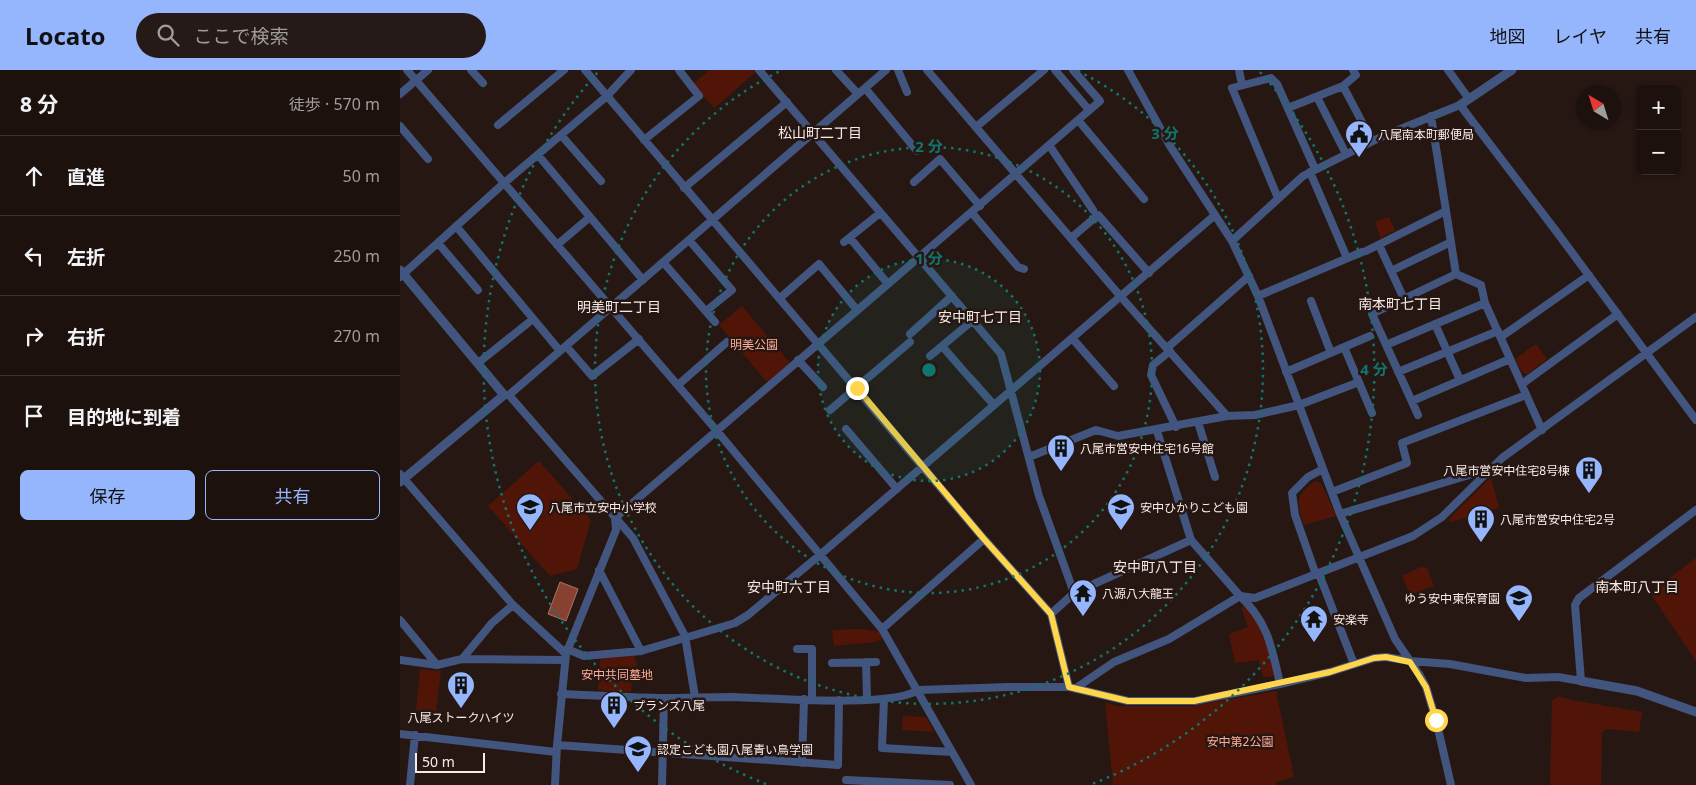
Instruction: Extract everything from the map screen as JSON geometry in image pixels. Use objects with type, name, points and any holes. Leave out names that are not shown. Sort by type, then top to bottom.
[{"type":"street","points":[[407,70],[503,184],[639,339],[882,629],[971,785]]},
{"type":"street","points":[[400,94],[428,70]]},
{"type":"street","points":[[471,70],[483,83]]},
{"type":"street","points":[[498,126],[564,70]]},
{"type":"street","points":[[585,70],[984,539],[1051,614],[1073,688]]},
{"type":"street","points":[[631,70],[607,96],[401,274],[633,538],[685,636],[696,696]]},
{"type":"street","points":[[644,140],[699,96],[679,70]]},
{"type":"street","points":[[759,70],[1001,354],[1039,496],[1074,593]]},
{"type":"street","points":[[836,70],[858,94]]},
{"type":"street","points":[[566,655],[512,604],[401,478],[563,349],[886,70]]},
{"type":"street","points":[[898,70],[907,92]]},
{"type":"street","points":[[927,70],[1121,297],[1227,416]]},
{"type":"street","points":[[976,127],[1044,70]]},
{"type":"street","points":[[1055,70],[1089,110]]},
{"type":"street","points":[[615,518],[818,342],[920,259],[1100,101],[1073,70]]},
{"type":"street","points":[[1128,70],[1170,146],[1232,241],[1249,276],[1340,514],[1361,557],[1395,639],[1426,687],[1436,720],[1450,785]]},
{"type":"street","points":[[1239,70],[1242,85]]},
{"type":"street","points":[[1288,108],[1344,86],[1356,75],[1353,70]]},
{"type":"street","points":[[1448,70],[1470,99]]},
{"type":"street","points":[[1232,241],[1278,198],[1313,171],[1372,141],[1460,105],[1512,70]]},
{"type":"street","points":[[1278,198],[1232,88],[1272,78],[1277,84],[1288,108],[1347,258]]},
{"type":"street","points":[[1344,86],[1372,141]]},
{"type":"street","points":[[865,88],[917,151]]},
{"type":"street","points":[[1316,97],[1346,154]]},
{"type":"street","points":[[684,188],[787,102]]},
{"type":"street","points":[[1460,105],[1696,420]]},
{"type":"street","points":[[1430,116],[1456,274]]},
{"type":"street","points":[[1078,120],[1144,199]]},
{"type":"street","points":[[400,126],[428,159]]},
{"type":"street","points":[[561,136],[601,181]]},
{"type":"street","points":[[1049,145],[1092,210]]},
{"type":"street","points":[[538,155],[643,280]]},
{"type":"street","points":[[914,182],[940,159],[980,206]]},
{"type":"street","points":[[1258,296],[1364,252],[1446,211]]},
{"type":"street","points":[[880,212],[847,240],[888,284]]},
{"type":"street","points":[[972,213],[1018,267],[1024,269]]},
{"type":"street","points":[[1071,238],[1098,215],[1148,273]]},
{"type":"street","points":[[400,660],[437,665],[462,659],[584,656],[641,651],[685,636],[735,623],[748,615],[821,554],[1215,215]]},
{"type":"street","points":[[557,245],[590,217]]},
{"type":"street","points":[[456,226],[533,319],[592,376],[639,339]]},
{"type":"street","points":[[689,240],[732,290],[706,311]]},
{"type":"street","points":[[1391,271],[1451,242]]},
{"type":"street","points":[[438,243],[478,290]]},
{"type":"street","points":[[1378,245],[1404,299]]},
{"type":"street","points":[[663,262],[715,322]]},
{"type":"street","points":[[780,298],[819,264],[857,310]]},
{"type":"street","points":[[1418,415],[1372,314],[1456,274],[1481,285],[1485,303],[1542,430]]},
{"type":"street","points":[[1398,372],[1499,334],[1589,275]]},
{"type":"street","points":[[1176,427],[1151,375],[1153,366],[1168,349],[1249,276]]},
{"type":"street","points":[[830,410],[857,388],[952,296]]},
{"type":"street","points":[[1311,301],[1331,353]]},
{"type":"street","points":[[1386,345],[1485,303]]},
{"type":"street","points":[[1522,384],[1618,314]]},
{"type":"street","points":[[1073,688],[1114,662],[1169,639],[1240,596],[1255,598],[1413,536],[1442,517],[1502,458],[1696,317]]},
{"type":"street","points":[[478,362],[533,319]]},
{"type":"street","points":[[930,356],[972,320]]},
{"type":"street","points":[[1435,324],[1460,380]]},
{"type":"street","points":[[1286,372],[1370,336]]},
{"type":"street","points":[[1072,338],[1114,386]]},
{"type":"street","points":[[678,385],[727,342]]},
{"type":"street","points":[[942,346],[994,405]]},
{"type":"street","points":[[1344,347],[1372,413]]},
{"type":"street","points":[[1412,401],[1510,359]]},
{"type":"street","points":[[798,360],[823,387]]},
{"type":"street","points":[[1029,458],[1096,430],[1118,436],[1157,431],[1227,416],[1255,415],[1299,405],[1359,382]]},
{"type":"street","points":[[1332,492],[1407,463],[1402,443],[1526,394]]},
{"type":"street","points":[[1198,422],[1215,477]]},
{"type":"street","points":[[846,429],[897,489]]},
{"type":"street","points":[[1157,431],[1192,540],[1240,596],[1255,610],[1271,643],[1280,684]]},
{"type":"street","points":[[1340,514],[1490,468]]},
{"type":"street","points":[[1323,469],[1308,477],[1292,493],[1295,515],[1354,664]]},
{"type":"street","points":[[1581,681],[1575,605],[1579,598],[1696,510]]},
{"type":"street","points":[[556,785],[556,748],[566,655],[616,530],[615,518]]},
{"type":"street","points":[[882,629],[984,539]]},
{"type":"street","points":[[1051,614],[1074,593],[1192,540]]},
{"type":"street","points":[[599,570],[641,651]]},
{"type":"street","points":[[462,659],[492,623],[512,604]]},
{"type":"street","points":[[400,620],[437,665]]},
{"type":"street","points":[[798,649],[812,649],[802,763]]},
{"type":"street","points":[[561,694],[664,698],[696,696],[839,700],[884,699],[913,693],[918,690],[1009,687],[1073,688],[1100,696],[1128,701],[1194,701],[1280,684],[1386,657],[1410,662],[1450,664],[1526,678],[1552,677],[1581,681],[1637,692],[1696,712]]},
{"type":"street","points":[[866,662],[867,699]]},
{"type":"street","points":[[832,664],[876,662]]},
{"type":"street","points":[[662,785],[664,698]]},
{"type":"street","points":[[884,699],[882,748],[952,752]]},
{"type":"street","points":[[400,734],[556,748],[838,765],[839,700]]},
{"type":"street","points":[[410,785],[415,735]]},
{"type":"street","points":[[846,780],[950,785]]},
{"type":"green space","points":[[709,70],[754,70],[756,72],[714,108],[693,84]]},
{"type":"green space","points":[[1389,217],[1395,231],[1385,235],[1381,240],[1375,222]]},
{"type":"green space","name":"明美公園","points":[[742,306],[790,363],[767,382],[719,325]]},
{"type":"green space","points":[[1536,344],[1547,359],[1527,374],[1522,372],[1515,359]]},
{"type":"green space","points":[[539,461],[591,520],[577,569],[550,576],[488,506]]},
{"type":"green space","points":[[1491,477],[1499,508],[1451,522],[1449,519]]},
{"type":"green space","points":[[1315,481],[1321,483],[1336,516],[1304,525],[1299,500],[1304,491]]},
{"type":"green space","points":[[1696,558],[1696,661],[1650,593]]},
{"type":"green space","points":[[1421,567],[1427,568],[1434,586],[1410,595],[1402,576]]},
{"type":"green space","points":[[1241,607],[1250,608],[1266,643],[1275,672],[1272,677],[1263,677],[1259,660],[1235,663],[1229,634],[1248,627]]},
{"type":"green space","points":[[863,629],[879,632],[883,638],[876,642],[834,646],[832,630]]},
{"type":"green space","name":"安中共同墓地","points":[[634,655],[639,675],[632,682],[631,692],[598,690],[600,659]]},
{"type":"green space","points":[[420,669],[441,671],[436,712],[416,710]]},
{"type":"green space","name":"安中第2公園","points":[[1276,691],[1294,777],[1276,782],[1277,785],[1113,785],[1105,702],[1116,706],[1193,706]]},
{"type":"green space","points":[[1559,696],[1642,712],[1639,732],[1607,729],[1602,732],[1601,785],[1550,785],[1552,701]]},
{"type":"green space","points":[[903,716],[926,717],[934,732],[902,730]]},
{"type":"shaded area","points":[[560,582],[578,589],[566,621],[548,614]]},
{"type":"place","name":"八尾南本町郵便局","points":[[1359,158]]},
{"type":"place","name":"八尾市営安中住宅16号館","points":[[1061,472]]},
{"type":"place","name":"八尾市営安中住宅8号棟","points":[[1589,494]]},
{"type":"place","name":"八尾市立安中小学校","points":[[530,531]]},
{"type":"place","name":"安中ひかりこども園","points":[[1121,531]]},
{"type":"place","name":"八尾市営安中住宅2号","points":[[1481,543]]},
{"type":"place","name":"八源八大龍王","points":[[1083,617]]},
{"type":"place","name":"ゆう安中東保育園","points":[[1519,622]]},
{"type":"place","name":"安楽寺","points":[[1314,643]]},
{"type":"place","name":"八尾ストークハイツ","points":[[461,709]]},
{"type":"place","name":"プランズ八尾","points":[[614,729]]},
{"type":"place","name":"認定こども園八尾青い鳥学園","points":[[638,773]]},
{"type":"district","name":"松山町二丁目","points":[[820,132]]},
{"type":"district","name":"南本町七丁目","points":[[1400,303]]},
{"type":"district","name":"明美町二丁目","points":[[619,306]]},
{"type":"district","name":"安中町七丁目","points":[[980,316]]},
{"type":"district","name":"安中町八丁目","points":[[1155,566]]},
{"type":"district","name":"安中町六丁目","points":[[789,586]]},
{"type":"district","name":"南本町八丁目","points":[[1637,586]]},
{"type":"route","points":[[857,388],[984,539],[1051,614],[1069,687],[1100,696],[1128,701],[1194,701],[1280,684],[1330,672],[1374,658],[1386,657],[1410,662],[1420,674],[1436,720]]}]
